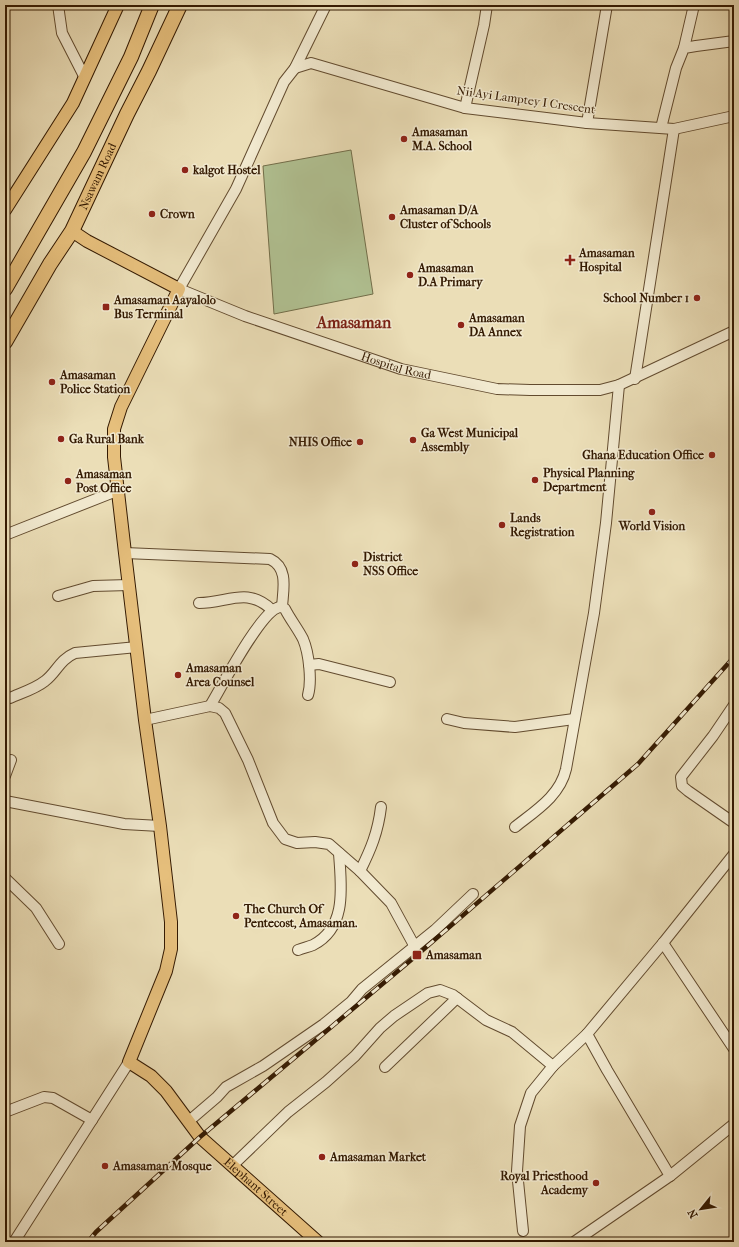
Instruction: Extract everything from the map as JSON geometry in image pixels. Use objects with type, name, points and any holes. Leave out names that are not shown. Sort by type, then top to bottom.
[{"type":"highway","name":"Nsawam Road","points":[[5,289],[84,152],[131,57],[152,5]]},
{"type":"highway","name":"Nsawam Road","points":[[5,342],[50,264],[72,231],[127,114],[181,8]]},
{"type":"main road","points":[[5,210],[73,103],[118,5]]},
{"type":"main road","name":"Hospital Road","points":[[72,231],[87,241],[180,289]]},
{"type":"main road","points":[[129,1062],[166,971],[171,949],[171,922],[125,553],[119,490],[114,457],[114,429],[121,407],[180,289]]},
{"type":"main road","name":"Elephant Street","points":[[129,1062],[151,1076],[166,1091],[200,1137],[318,1242]]},
{"type":"street","points":[[58,5],[62,33],[85,78]]},
{"type":"street","points":[[180,289],[236,189],[284,82],[295,68],[326,5]]},
{"type":"street","points":[[465,108],[487,5]]},
{"type":"street","points":[[587,123],[607,5]]},
{"type":"street","points":[[661,128],[676,68],[684,48],[694,5]]},
{"type":"street","points":[[684,48],[734,41]]},
{"type":"street","name":"Nii Ayi Lamptey I Crescent","points":[[295,68],[311,63],[465,108],[587,123],[674,129],[734,116]]},
{"type":"street","points":[[635,379],[674,129]]},
{"type":"street","name":"Hospital Road","points":[[180,289],[245,316],[401,369],[498,389],[600,390],[635,379],[734,331]]},
{"type":"street","points":[[515,827],[543,805],[556,791],[563,780],[596,594],[606,523],[619,385]]},
{"type":"street","points":[[5,534],[119,490]]},
{"type":"street","points":[[125,553],[270,559],[279,565],[283,576],[277,609],[262,620],[210,706]]},
{"type":"street","points":[[58,596],[94,586],[129,585]]},
{"type":"street","points":[[199,603],[212,603],[241,596],[253,598],[277,609],[285,609],[303,640],[309,665],[310,684],[308,695]]},
{"type":"street","points":[[10,698],[45,681],[60,662],[67,656],[75,653],[136,646]]},
{"type":"street","points":[[309,665],[319,664],[390,682]]},
{"type":"street","points":[[734,705],[713,736],[681,777],[682,786],[734,823]]},
{"type":"street","points":[[145,720],[210,706],[219,708],[225,714],[248,760],[273,823],[285,839],[297,843],[315,842],[329,844],[360,871],[391,903],[403,922],[415,947]]},
{"type":"street","points":[[447,718],[464,723],[514,727],[574,719]]},
{"type":"street","points":[[5,776],[11,760]]},
{"type":"street","points":[[5,801],[124,824],[160,826]]},
{"type":"street","points":[[360,871],[375,838],[381,807]]},
{"type":"street","points":[[298,950],[312,945],[325,936],[336,920],[341,901],[339,853]]},
{"type":"street","points":[[523,1231],[517,1171],[520,1126],[531,1093],[553,1066],[587,1034],[663,943],[734,854]]},
{"type":"street","points":[[5,878],[36,908],[59,944]]},
{"type":"street","points":[[189,1121],[226,1088],[263,1066],[324,1024],[350,1002],[362,989],[435,930],[473,894]]},
{"type":"street","points":[[663,943],[734,1049]]},
{"type":"street","points":[[232,1166],[288,1112],[326,1082],[355,1056],[380,1028],[394,1016],[428,993],[440,990],[453,995],[486,1020],[512,1032],[553,1066]]},
{"type":"street","points":[[385,1067],[457,998]]},
{"type":"street","points":[[587,1034],[670,1176]]},
{"type":"street","points":[[14,1242],[129,1062]]},
{"type":"street","points":[[5,1112],[44,1097],[53,1098],[92,1120]]},
{"type":"street","points":[[574,1242],[670,1176],[734,1124]]},
{"type":"green space","points":[[351,150],[373,294],[274,314],[263,166]]},
{"type":"railway","points":[[88,1242],[96,1232],[200,1137],[417,955],[638,764],[734,657]]},
{"type":"place","name":"Amasaman M.A. School","points":[[404,139]]},
{"type":"place","name":"kalgot Hostel","points":[[185,170]]},
{"type":"place","name":"Crown","points":[[152,214]]},
{"type":"place","name":"Amasaman D/A Cluster of Schools","points":[[392,217]]},
{"type":"place","name":"Amasaman Hospital","points":[[570,260]]},
{"type":"place","name":"Amasaman D.A Primary","points":[[410,275]]},
{"type":"place","name":"School Number 1","points":[[697,298]]},
{"type":"place","name":"Amasaman Aayalolo Bus Terminal","points":[[106,307]]},
{"type":"place","name":"Amasaman DA Annex","points":[[461,325]]},
{"type":"place","name":"Amasaman Police Station","points":[[52,382]]},
{"type":"place","name":"Ga Rural Bank","points":[[61,439]]},
{"type":"place","name":"Ga West Municipal Assembly","points":[[413,440]]},
{"type":"place","name":"NHIS Office","points":[[360,442]]},
{"type":"place","name":"Ghana Education Office","points":[[712,455]]},
{"type":"place","name":"Physical Planning Department","points":[[535,480]]},
{"type":"place","name":"Amasaman Post Office","points":[[68,481]]},
{"type":"place","name":"World Vision","points":[[652,512]]},
{"type":"place","name":"Lands Registration","points":[[502,525]]},
{"type":"place","name":"District NSS Office","points":[[355,564]]},
{"type":"place","name":"Amasaman Area Counsel","points":[[178,675]]},
{"type":"place","name":"The Church Of Pentecost, Amasaman.","points":[[236,916]]},
{"type":"place","name":"Amasaman","points":[[417,955]]},
{"type":"place","name":"Amasaman Market","points":[[322,1157]]},
{"type":"place","name":"Amasaman Mosque","points":[[105,1166]]},
{"type":"place","name":"Royal Priesthood Academy","points":[[596,1183]]},
{"type":"district","name":"Amasaman","points":[[354,322]]}]
